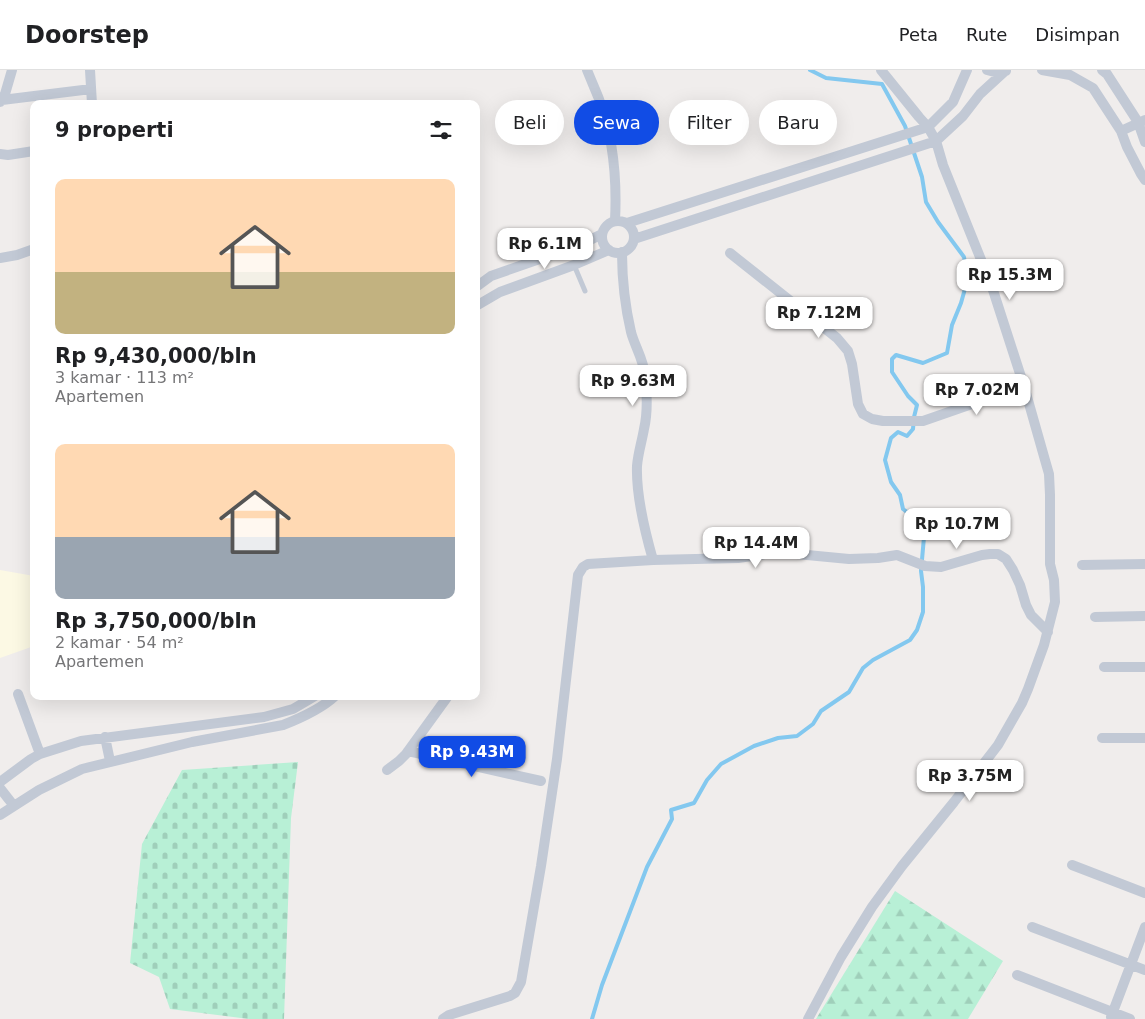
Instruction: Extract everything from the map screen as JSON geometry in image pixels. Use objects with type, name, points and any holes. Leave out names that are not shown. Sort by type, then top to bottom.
[{"type":"street","points":[[1,101],[12,70]]},
{"type":"street","points":[[90,70],[92,100]]},
{"type":"street","points":[[586,70],[599,99],[611,147],[616,198],[615,221]]},
{"type":"street","points":[[808,1019],[841,957],[872,907],[897,872],[998,745],[1022,703],[1041,652],[1053,612],[1055,590],[1053,570],[1050,564],[1050,484],[1046,460],[992,287],[943,165],[936,141],[928,127],[881,70]]},
{"type":"street","points":[[627,223],[928,127],[953,102],[967,70]]},
{"type":"street","points":[[987,70],[998,73],[1007,71]]},
{"type":"street","points":[[1042,70],[1070,74],[1093,88],[1121,132],[1130,154],[1145,180]]},
{"type":"street","points":[[1102,70],[1108,74],[1142,121],[1145,142]]},
{"type":"street","points":[[634,239],[936,141],[963,116],[980,94],[1007,71]]},
{"type":"street","points":[[1,101],[91,89]]},
{"type":"street","points":[[1121,132],[1142,121]]},
{"type":"street","points":[[0,154],[8,156],[30,152]]},
{"type":"street","points":[[621,220],[627,223],[632,227],[634,233],[632,245],[628,250],[616,253],[605,246],[602,240],[604,228],[609,223],[615,221],[621,220]]},
{"type":"street","points":[[480,284],[491,276],[580,244],[602,234]]},
{"type":"street","points":[[0,258],[30,250]]},
{"type":"street","points":[[480,304],[500,292],[610,250]]},
{"type":"street","points":[[622,252],[622,271],[630,328],[645,375],[645,424],[638,459],[638,476],[643,519],[653,560]]},
{"type":"street","points":[[730,253],[837,338],[848,351],[852,364],[858,404],[863,414],[872,419],[883,421],[923,421],[1024,386]]},
{"type":"street","points":[[443,1019],[449,1015],[515,994],[521,982],[557,760],[570,646],[580,572],[583,567],[588,564],[738,558],[786,553],[859,559],[897,555],[925,566],[940,567],[982,555],[998,554],[1006,559],[1013,570],[1031,615],[1048,632]]},
{"type":"street","points":[[1082,565],[1145,564]]},
{"type":"street","points":[[1095,617],[1145,616]]},
{"type":"street","points":[[1104,667],[1145,667]]},
{"type":"street","points":[[18,694],[40,754]]},
{"type":"street","points":[[0,782],[40,754],[81,741],[264,717],[293,709],[308,700]]},
{"type":"street","points":[[0,815],[39,790],[82,769],[192,742],[284,724],[298,719],[331,700]]},
{"type":"street","points":[[387,770],[408,751],[445,700]]},
{"type":"street","points":[[105,738],[110,761]]},
{"type":"street","points":[[1102,738],[1145,738]]},
{"type":"street","points":[[408,751],[541,781]]},
{"type":"street","points":[[0,788],[14,806]]},
{"type":"street","points":[[1072,865],[1145,893]]},
{"type":"street","points":[[1032,927],[1145,970]]},
{"type":"street","points":[[1112,1016],[1145,927]]},
{"type":"street","points":[[1017,975],[1112,1016],[1130,1019]]},
{"type":"lane","points":[[574,265],[585,291]]},
{"type":"shaded area","points":[[0,570],[30,575],[30,647],[0,658]]},
{"type":"green space","points":[[298,762],[291,818],[284,1019],[249,1019],[170,1009],[159,977],[130,963],[142,844],[182,770]]},
{"type":"green space","points":[[895,891],[1003,961],[968,1019],[816,1019]]},
{"type":"waterway","points":[[592,1019],[602,985],[647,867],[672,819],[671,810],[694,803],[707,780],[721,764],[754,746],[778,738],[797,736],[813,724],[821,711],[849,692],[863,668],[873,660],[910,640],[917,630],[923,612],[921,571],[924,537],[922,524],[903,509],[900,495],[891,482],[885,460],[891,438],[898,432],[907,436],[913,429],[917,405],[908,396],[892,372],[892,359],[896,355],[923,363],[947,353],[952,325],[968,278],[964,257],[926,202],[922,177],[905,126],[882,84],[826,78],[810,70]]}]
